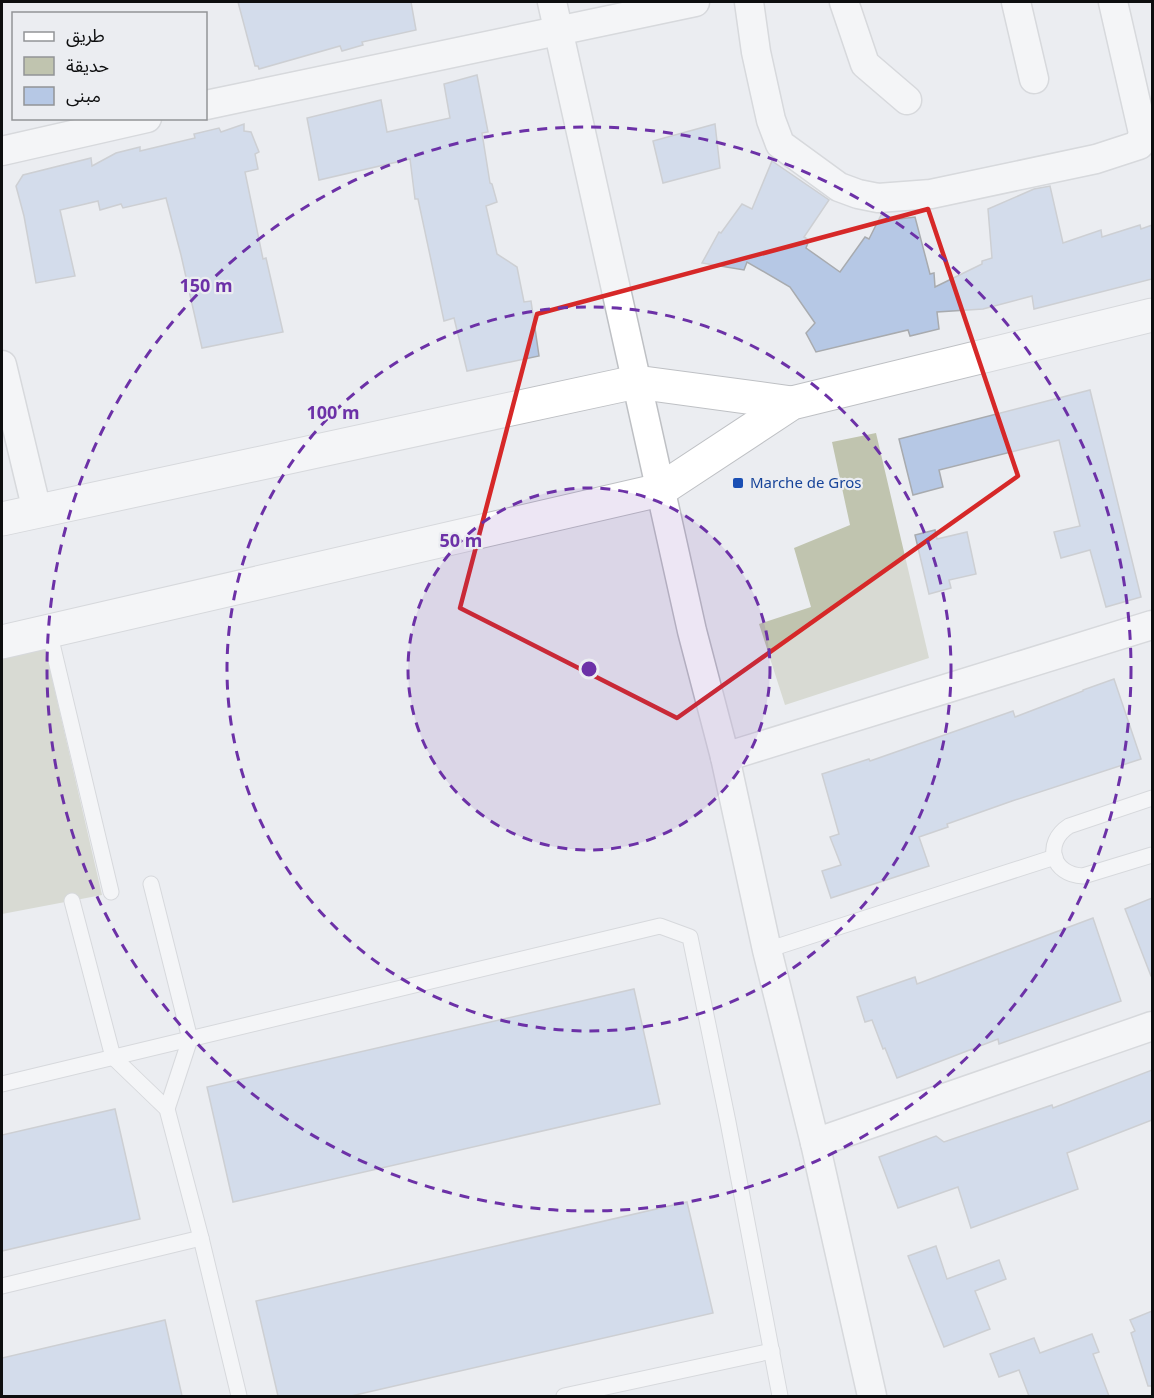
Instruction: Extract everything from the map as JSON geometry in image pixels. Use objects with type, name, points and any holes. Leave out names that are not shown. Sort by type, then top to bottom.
[{"type":"street","points":[[552,2],[692,631],[725,757],[767,950],[815,1143],[872,1396]]},
{"type":"street","points":[[207,105],[695,2]]},
{"type":"street","points":[[749,2],[756,52],[771,120],[780,144],[839,187],[878,198],[931,194],[1096,159],[1139,145],[1143,133],[1113,2]]},
{"type":"street","points":[[844,2],[865,64],[907,100]]},
{"type":"street","points":[[1016,2],[1034,79]]},
{"type":"street","points":[[2,151],[138,120]]},
{"type":"street","points":[[2,642],[660,490],[792,403],[1152,315]]},
{"type":"street","points":[[2,365],[37,511]]},
{"type":"street","points":[[2,519],[636,382],[792,403]]},
{"type":"street","points":[[725,757],[1152,625]]},
{"type":"street","points":[[815,1143],[1152,1026]]},
{"type":"lane","points":[[48,631],[111,892]]},
{"type":"lane","points":[[1152,798],[1069,826],[1056,838],[1054,857],[1065,872],[1074,876],[1083,876],[1152,855]]},
{"type":"lane","points":[[767,950],[1054,857]]},
{"type":"lane","points":[[151,884],[190,1039],[167,1109]]},
{"type":"lane","points":[[72,901],[113,1058],[167,1109],[239,1396]]},
{"type":"lane","points":[[2,1084],[660,926],[690,938],[780,1396]]},
{"type":"lane","points":[[2,1286],[201,1238]]},
{"type":"lane","points":[[564,1396],[772,1351]]},
{"type":"highlighted area","points":[[928,209],[1018,476],[677,718],[460,608],[537,314]]},
{"type":"green space","points":[[876,433],[929,658],[785,705],[759,624],[811,607],[794,548],[850,525],[832,442]]},
{"type":"green space","points":[[42,635],[102,895],[2,914],[2,648]]},
{"type":"building","points":[[238,2],[411,2],[416,30],[362,42],[363,45],[342,51],[340,46],[259,69],[255,66]]},
{"type":"building","points":[[477,75],[488,132],[482,133],[490,183],[497,202],[486,206],[497,254],[517,267],[524,302],[531,301],[539,356],[467,371],[454,318],[444,321],[418,199],[415,199],[410,159],[319,180],[307,118],[381,100],[387,132],[450,118],[444,84]]},
{"type":"building","points":[[244,124],[244,131],[251,132],[259,152],[255,154],[258,169],[245,172],[263,259],[266,258],[283,332],[202,348],[166,198],[123,208],[121,204],[100,210],[98,201],[60,210],[75,276],[36,283],[16,186],[23,175],[91,158],[92,166],[116,153],[140,147],[140,151],[195,138],[194,134],[219,128],[221,132]]},
{"type":"building","points":[[715,124],[720,168],[663,183],[653,141]]},
{"type":"building","points":[[772,161],[829,200],[804,237],[809,240],[806,248],[840,272],[865,237],[869,239],[881,215],[899,219],[915,217],[930,274],[934,273],[935,287],[982,264],[982,261],[992,258],[988,209],[1034,189],[1050,186],[1063,243],[1101,230],[1102,237],[1140,225],[1141,229],[1152,225],[1152,279],[1034,309],[1032,296],[983,309],[937,312],[939,329],[910,336],[908,330],[816,352],[806,333],[815,323],[790,287],[747,262],[744,270],[702,263],[719,232],[721,233],[742,204],[752,209]]},
{"type":"building","points":[[1090,390],[1141,597],[1106,607],[1090,550],[1061,558],[1054,532],[1080,526],[1059,440],[939,470],[943,487],[913,495],[899,439]]},
{"type":"building","points":[[935,530],[937,539],[967,532],[976,574],[949,580],[951,588],[929,594],[915,535]]},
{"type":"building","points":[[1114,679],[1141,759],[947,824],[948,827],[919,837],[929,866],[831,898],[822,871],[841,865],[830,837],[839,834],[822,774],[869,759],[870,761],[1013,711],[1015,717]]},
{"type":"building","points":[[1152,898],[1152,976],[1151,976],[1125,909]]},
{"type":"building","points":[[1093,918],[1121,1001],[999,1044],[998,1039],[897,1078],[872,1020],[865,1022],[857,997],[915,977],[917,984]]},
{"type":"building","points":[[634,989],[660,1104],[233,1202],[207,1087]]},
{"type":"building","points":[[1152,1070],[1152,1120],[1067,1153],[1078,1189],[971,1228],[958,1187],[898,1208],[879,1157],[936,1136],[944,1142],[1052,1105],[1053,1108]]},
{"type":"building","points":[[115,1109],[140,1219],[2,1251],[2,1135]]},
{"type":"building","points":[[687,1202],[713,1313],[351,1396],[278,1396],[256,1301]]},
{"type":"building","points":[[936,1246],[947,1279],[999,1260],[1006,1279],[975,1291],[990,1329],[944,1347],[908,1256]]},
{"type":"building","points":[[1152,1311],[1152,1386],[1148,1386],[1131,1333],[1135,1331],[1130,1320]]},
{"type":"building","points":[[165,1320],[182,1396],[2,1396],[2,1358]]},
{"type":"building","points":[[1092,1334],[1099,1352],[1093,1354],[1109,1396],[1029,1396],[1019,1370],[999,1377],[990,1354],[1034,1338],[1040,1353]]},
{"type":"place","name":"Marche de Gros","points":[[738,483]]}]
